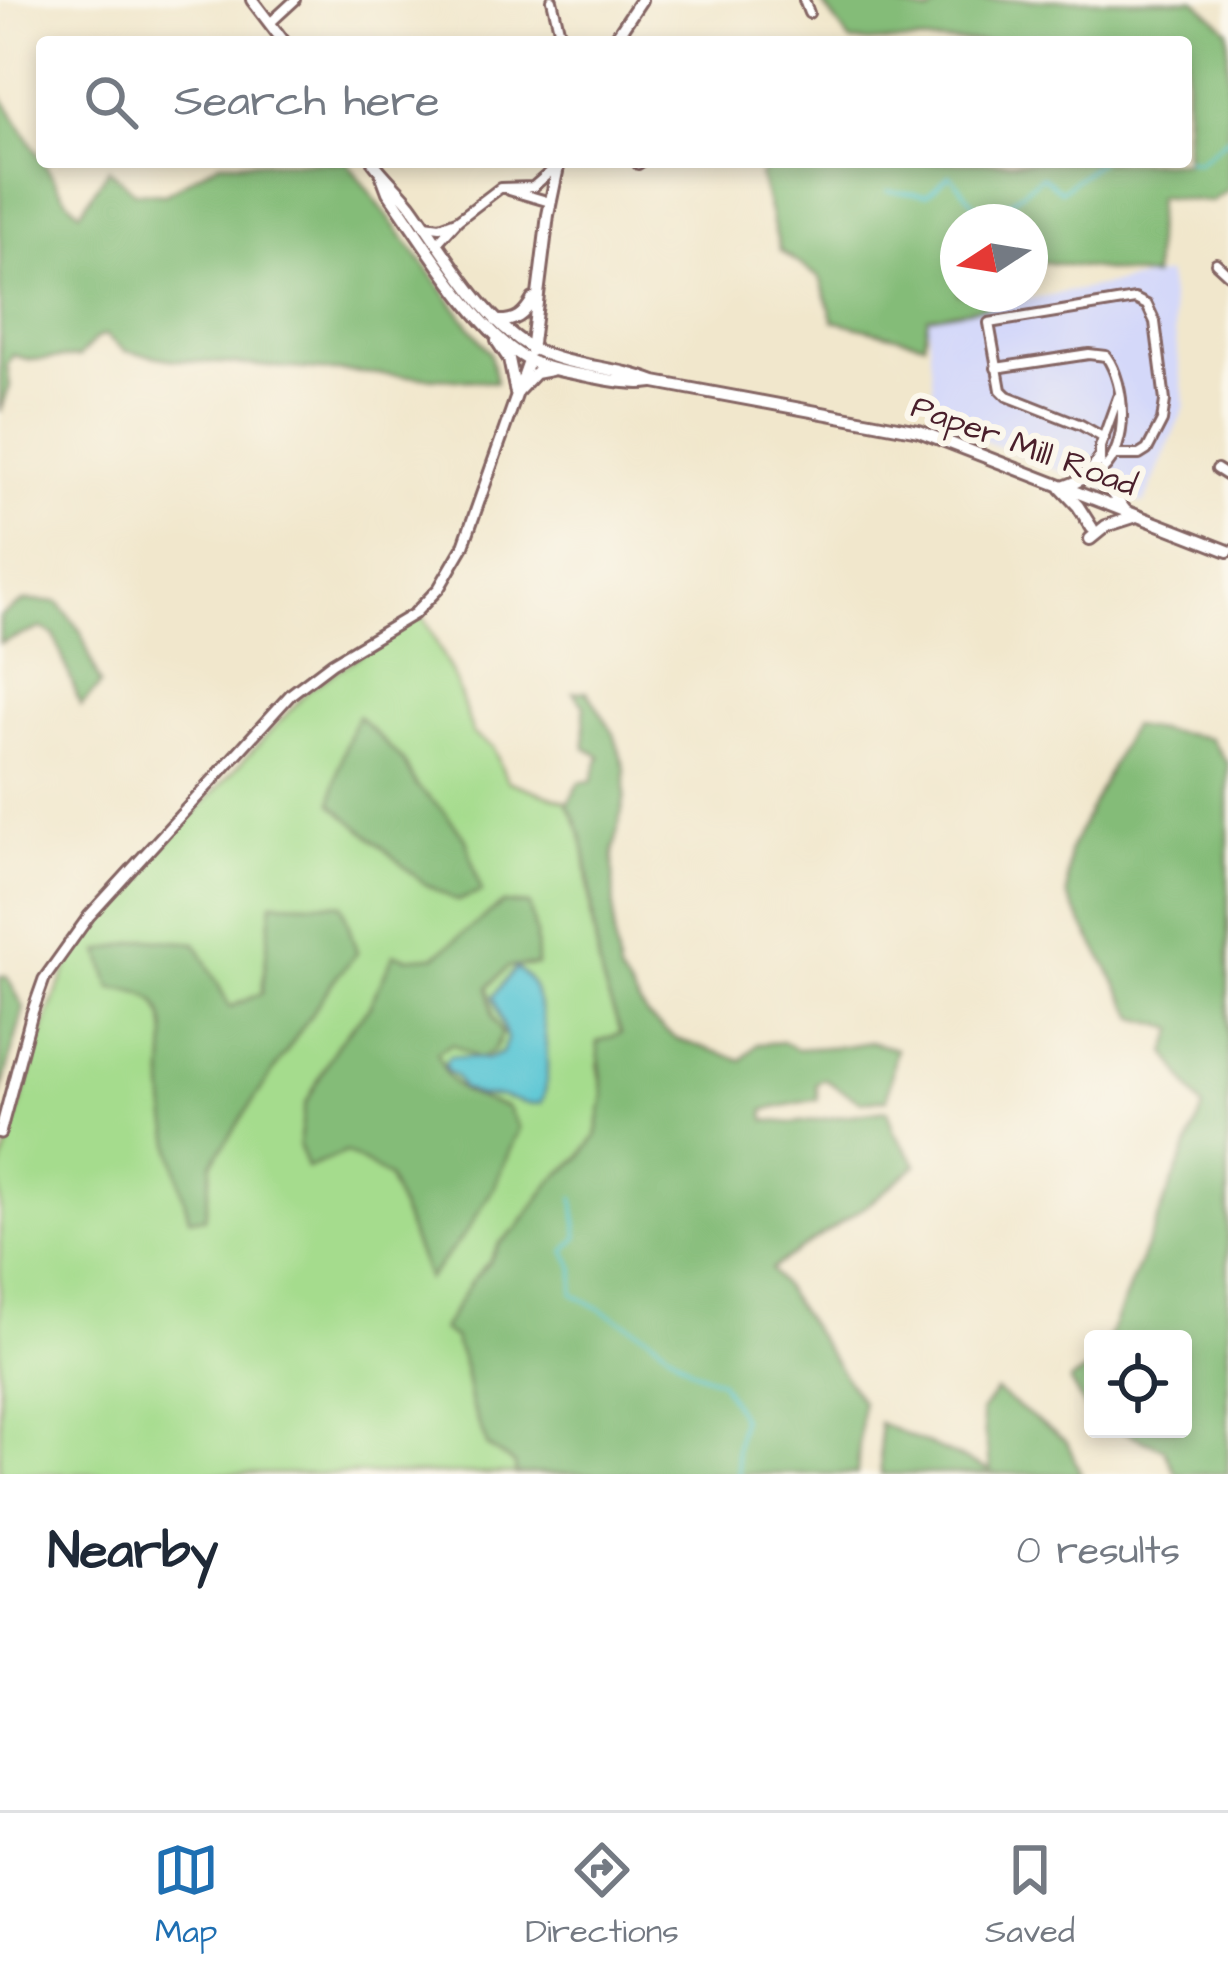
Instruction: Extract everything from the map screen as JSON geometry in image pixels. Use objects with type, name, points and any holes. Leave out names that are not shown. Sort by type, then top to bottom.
[{"type":"main road","points":[[252,0],[280,36]]},
{"type":"main road","points":[[617,36],[641,0]]},
{"type":"main road","name":"Paper Mill Road","points":[[377,168],[406,217],[491,322]]},
{"type":"main road","name":"Paper Mill Road","points":[[377,168],[438,242],[500,340],[554,370],[636,385],[655,382]]},
{"type":"main road","points":[[530,354],[557,168]]},
{"type":"main road","points":[[406,217],[427,241],[438,242]]},
{"type":"main road","points":[[516,394],[509,358],[491,322],[508,322],[526,312],[538,290]]},
{"type":"main road","name":"Paper Mill Road","points":[[530,354],[919,431],[1228,550]]},
{"type":"main road","points":[[516,394],[536,373],[554,370]]},
{"type":"main road","points":[[1101,470],[1122,508],[1135,516],[1091,534],[1078,506],[1061,486],[1101,470]]},
{"type":"street","points":[[270,23],[295,0]]},
{"type":"street","points":[[552,0],[561,36]]},
{"type":"street","points":[[804,0],[809,13]]},
{"type":"street","points":[[508,190],[538,184],[554,168]]},
{"type":"street","points":[[438,242],[500,188],[550,202]]},
{"type":"street","points":[[425,225],[458,220]]},
{"type":"street","points":[[1216,263],[1228,274]]},
{"type":"street","points":[[1104,438],[1007,396],[1001,390],[989,323],[1135,298],[1147,305],[1155,322],[1166,400],[1162,421],[1147,450],[1139,455],[1116,454]]},
{"type":"street","points":[[0,1132],[38,994],[69,940],[291,694],[332,663],[414,614],[440,588],[463,548],[530,354]]},
{"type":"street","points":[[997,368],[1101,354],[1115,368],[1123,410],[1116,454],[1101,470]]},
{"type":"street","points":[[1097,501],[1104,438],[1118,396]]},
{"type":"street","points":[[1217,469],[1228,476]]},
{"type":"shaded area","points":[[1167,274],[1185,406],[1144,504],[936,422],[927,317],[955,312],[1048,312],[1048,295]]},
{"type":"green space","points":[[820,0],[873,0],[930,13],[944,0],[1195,0],[1228,30],[1228,190],[1211,202],[1157,197],[1153,277],[1048,262],[1048,204],[940,204],[940,312],[956,312],[928,317],[924,343],[834,321],[820,278],[780,250],[760,175],[768,168],[1192,168],[1192,36],[847,36]]},
{"type":"green space","points":[[0,94],[36,151],[36,168],[47,168],[80,212],[109,169],[134,192],[165,194],[210,168],[351,168],[490,353],[496,382],[175,360],[125,351],[105,335],[79,357],[30,360],[13,355],[7,365],[10,386],[0,412]]},
{"type":"green space","points":[[25,601],[58,602],[81,632],[100,685],[81,706],[54,635],[41,628],[0,643],[0,616]]},
{"type":"green space","points":[[422,614],[456,682],[473,734],[493,747],[507,781],[567,802],[574,816],[583,845],[597,951],[622,1033],[598,1064],[604,1096],[596,1137],[500,1243],[463,1299],[454,1337],[471,1405],[515,1464],[516,1474],[0,1474],[0,1172],[46,1021],[75,947],[310,689]]},
{"type":"green space","points":[[587,691],[614,734],[625,769],[625,796],[613,854],[614,934],[619,973],[648,1017],[676,1039],[742,1060],[757,1044],[783,1042],[796,1049],[870,1042],[896,1049],[887,1099],[860,1101],[824,1079],[816,1084],[818,1099],[764,1110],[765,1120],[793,1123],[887,1110],[894,1132],[917,1165],[870,1203],[771,1269],[862,1402],[857,1474],[516,1474],[515,1464],[488,1447],[471,1405],[454,1338],[442,1330],[500,1243],[596,1137],[604,1096],[597,1042],[621,1033],[598,959],[582,841],[567,805],[580,782],[592,781],[600,756],[585,748],[584,705],[573,692]]},
{"type":"green space","points":[[358,716],[403,761],[417,786],[466,839],[481,892],[457,901],[422,882],[332,804],[341,759]]},
{"type":"green space","points":[[1131,726],[1210,738],[1228,764],[1228,1474],[1176,1474],[1164,1449],[1139,1438],[1192,1438],[1192,1330],[1112,1330],[1203,1109],[1166,1052],[1175,1029],[1136,1018],[1067,896],[1069,852]]},
{"type":"green space","points":[[272,902],[342,904],[357,953],[212,1163],[205,1218],[189,1218],[166,1113],[164,1019],[146,995],[111,988],[100,951],[148,939],[196,943],[230,1007],[262,993]]},
{"type":"green space","points":[[503,903],[529,905],[537,965],[508,967],[488,987],[493,1017],[502,1034],[494,1050],[480,1059],[452,1044],[437,1052],[455,1084],[507,1107],[519,1128],[494,1187],[468,1230],[428,1279],[388,1177],[346,1152],[307,1168],[299,1144],[305,1105],[338,1043],[369,1007],[394,954],[435,956]]},
{"type":"green space","points":[[0,976],[7,977],[24,1008],[0,1096]]},
{"type":"green space","points":[[1084,1372],[1084,1407],[1070,1381]]},
{"type":"green space","points":[[996,1391],[1067,1442],[1081,1474],[881,1474],[879,1423],[991,1471],[981,1412]]},
{"type":"water","points":[[516,968],[531,983],[541,1015],[547,1064],[541,1103],[478,1096],[462,1088],[446,1070],[450,1056],[487,1059],[502,1053],[507,1039],[493,996]]},
{"type":"waterway","points":[[1192,160],[1198,162],[1228,138]]},
{"type":"waterway","points":[[887,191],[927,195],[950,175],[978,208],[1009,203],[1042,176],[1061,191],[1091,168]]},
{"type":"waterway","points":[[574,1197],[578,1238],[565,1251],[575,1269],[573,1294],[649,1336],[693,1370],[720,1381],[741,1418],[736,1452],[739,1474]]}]
